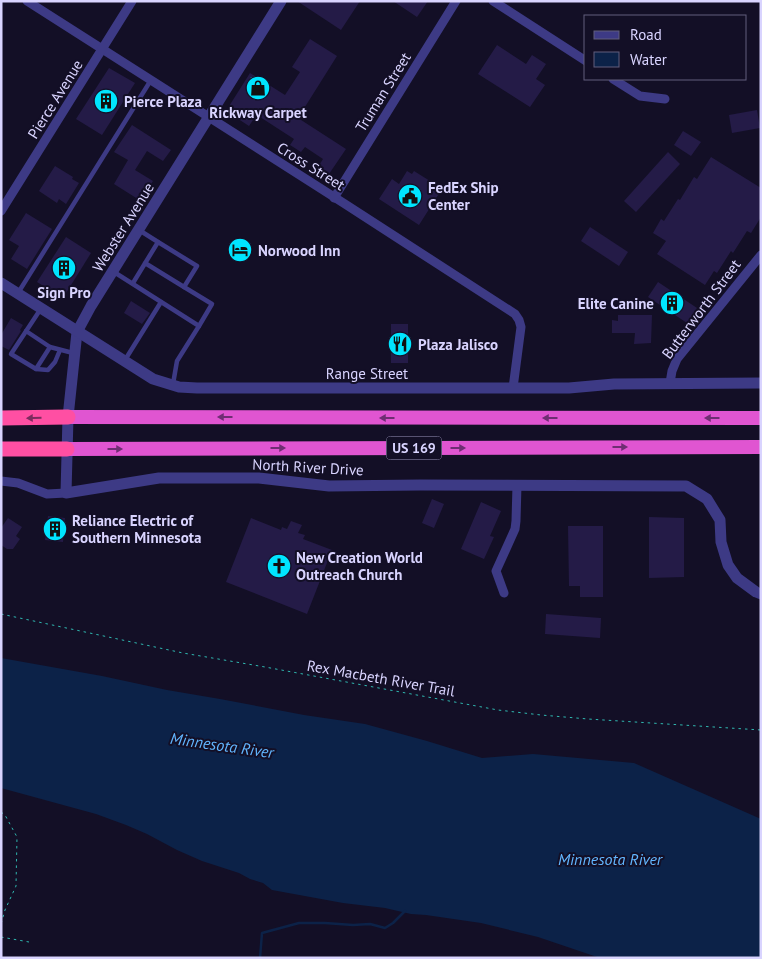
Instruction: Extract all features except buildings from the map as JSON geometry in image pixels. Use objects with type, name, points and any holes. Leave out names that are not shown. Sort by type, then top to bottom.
[{"type":"highway","name":"US 169","points":[[1,418],[761,418]]},
{"type":"highway","name":"US 169","points":[[1,449],[761,447]]},
{"type":"street","name":"Cross Street","points":[[27,1],[515,314],[521,328],[512,388]]},
{"type":"street","name":"Pierce Avenue","points":[[1,211],[132,1]]},
{"type":"street","name":"Webster Avenue","points":[[66,493],[68,417],[77,332],[91,306],[114,272],[281,1]]},
{"type":"street","name":"Truman Street","points":[[334,198],[456,1]]},
{"type":"street","points":[[493,1],[584,60]]},
{"type":"street","points":[[615,80],[640,96],[665,100]]},
{"type":"street","name":"Butterworth Street","points":[[670,383],[677,359],[761,255]]},
{"type":"street","name":"Range Street","points":[[1,283],[153,379],[179,387],[569,388],[614,384],[761,383]]},
{"type":"street","name":"North River Drive","points":[[1,481],[18,483],[47,494],[66,493],[164,478],[259,478],[329,486],[686,486],[707,499],[720,520],[721,542],[728,565],[737,578],[761,594]]},
{"type":"street","points":[[504,593],[496,571],[515,529],[517,485]]},
{"type":"lane","points":[[17,294],[151,80]]},
{"type":"lane","points":[[140,230],[197,266],[184,287]]},
{"type":"lane","points":[[133,284],[158,242]]},
{"type":"lane","points":[[145,263],[212,304],[177,362],[172,385]]},
{"type":"lane","points":[[114,272],[199,326]]},
{"type":"lane","points":[[124,361],[161,302]]},
{"type":"lane","points":[[41,309],[12,354],[25,360],[36,369],[48,370],[55,362],[60,350]]},
{"type":"lane","points":[[26,331],[37,341],[74,354]]},
{"type":"lane","points":[[36,369],[50,347]]},
{"type":"path","name":"Rex Macbeth River Trail","points":[[1,614],[183,653],[498,710],[588,719],[761,730]]},
{"type":"path","points":[[1,812],[5,815],[17,837],[16,886],[1,924]]},
{"type":"path","points":[[1,937],[29,942]]},
{"type":"water","name":"Minnesota River","points":[[1,658],[304,715],[365,724],[482,758],[533,754],[634,763],[761,819],[761,958],[600,958],[538,937],[481,923],[411,914],[272,890],[263,883],[202,861],[126,825],[96,814],[1,788]]},
{"type":"waterway","points":[[260,958],[262,933],[299,923],[370,924],[385,928],[405,911]]},
{"type":"place","name":"Rickway Carpet","points":[[258,88]]},
{"type":"place","name":"Pierce Plaza","points":[[106,101]]},
{"type":"place","name":"FedEx Ship Center","points":[[410,196]]},
{"type":"place","name":"Norwood Inn","points":[[240,250]]},
{"type":"place","name":"Sign Pro","points":[[64,268]]},
{"type":"place","name":"Elite Canine","points":[[672,303]]},
{"type":"place","name":"Plaza Jalisco","points":[[400,344]]},
{"type":"place","name":"Reliance Electric of Southern Minnesota","points":[[55,529]]},
{"type":"place","name":"New Creation World Outreach Church","points":[[279,566]]}]
